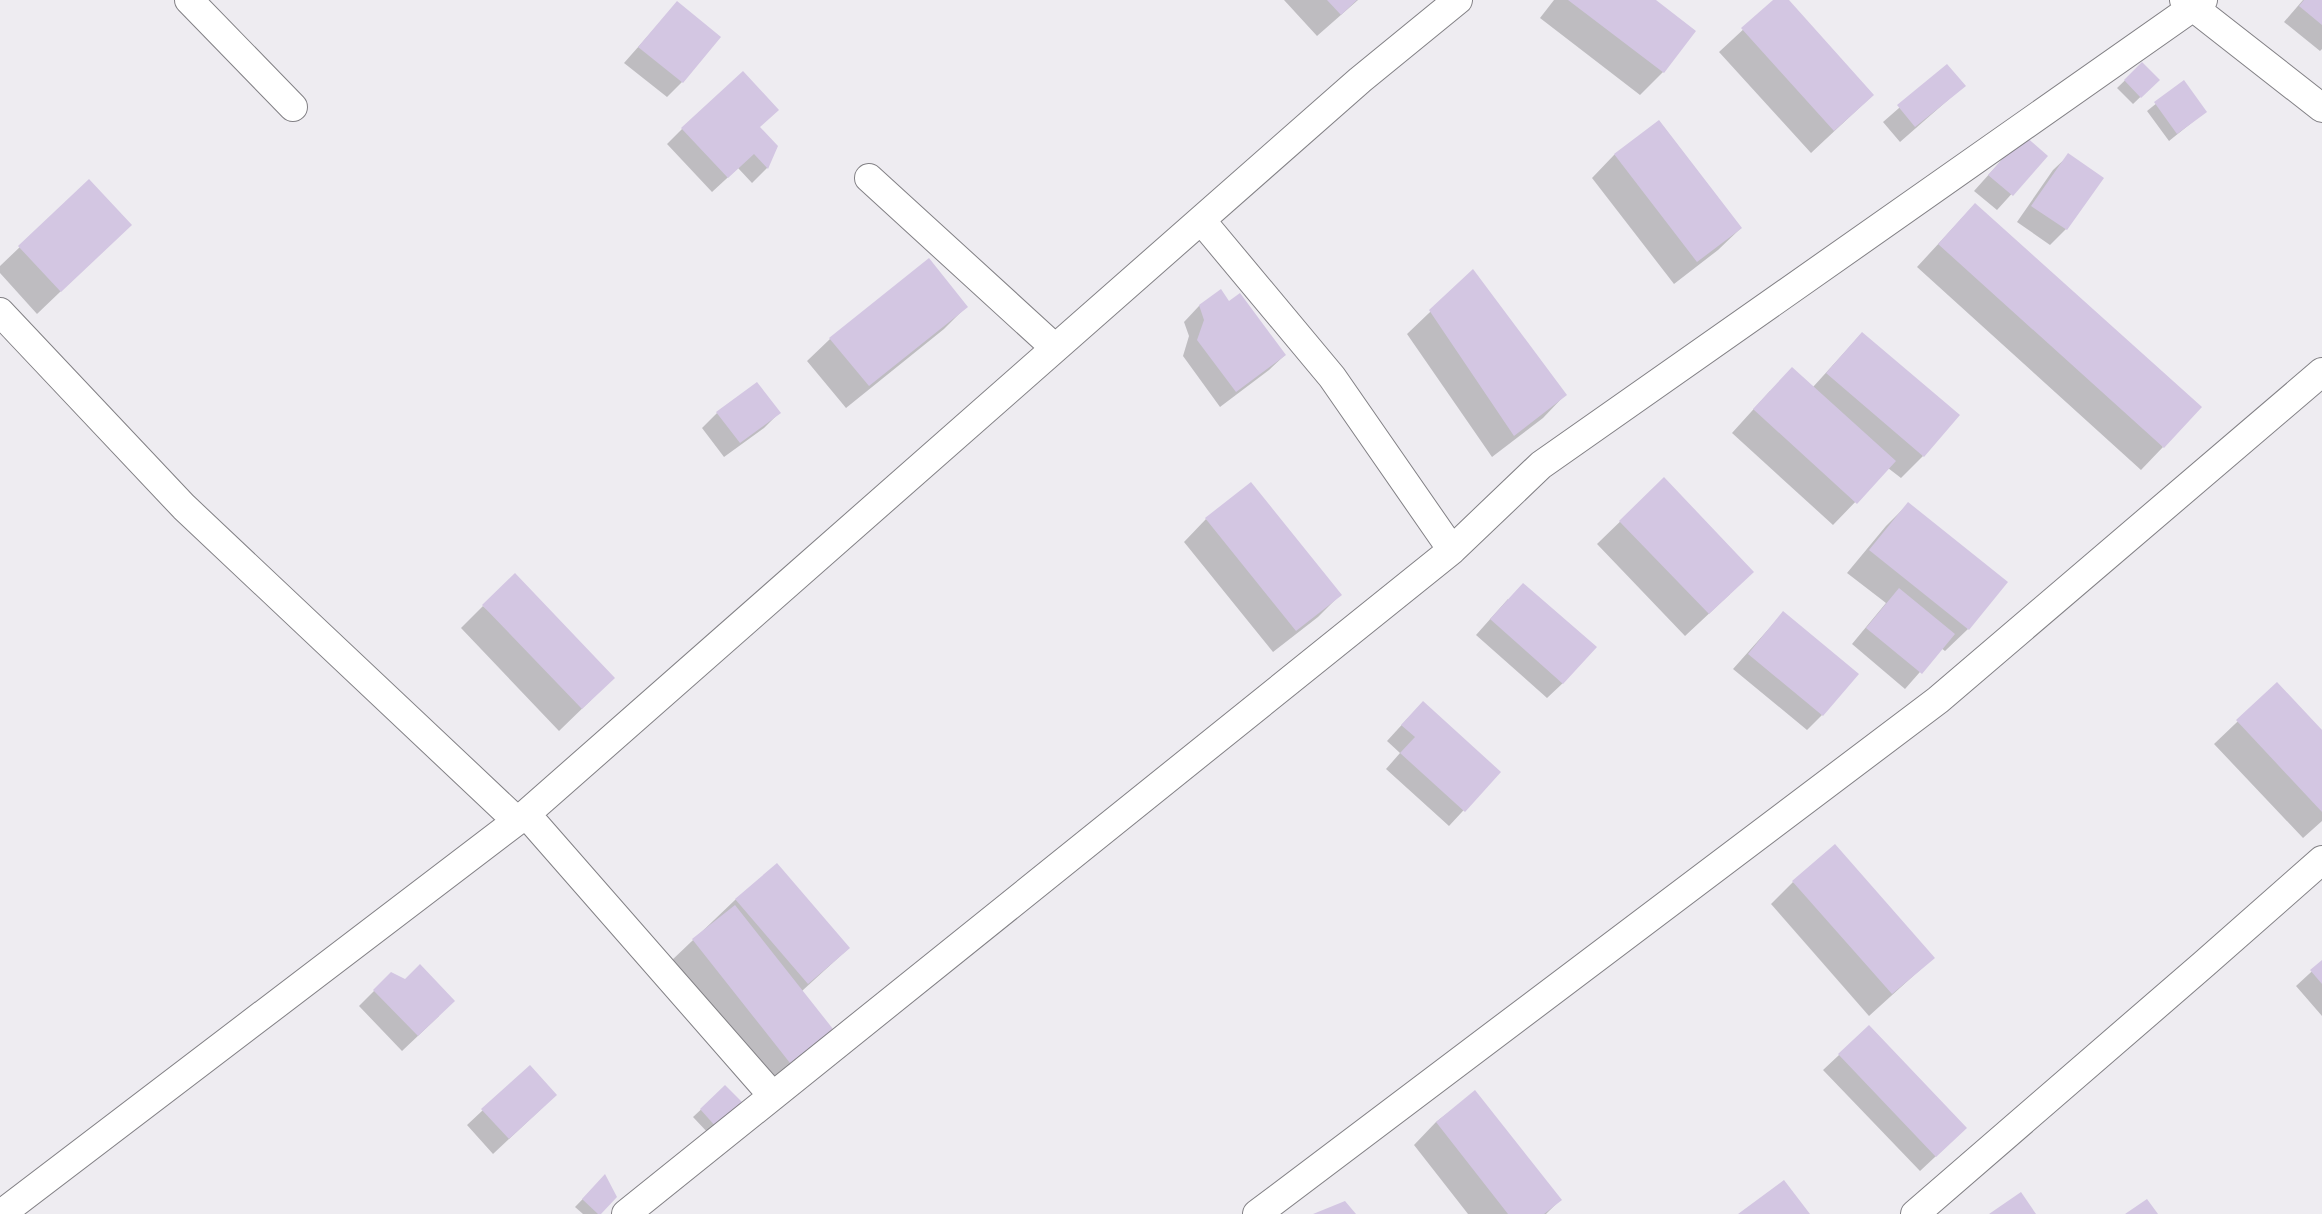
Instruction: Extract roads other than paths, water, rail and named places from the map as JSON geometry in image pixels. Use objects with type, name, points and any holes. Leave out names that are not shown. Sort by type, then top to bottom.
[{"type":"street","points":[[189,0],[293,107]]},
{"type":"street","points":[[2,1214],[522,818],[1360,80],[1458,0]]},
{"type":"street","points":[[626,1214],[1452,550],[1541,465],[2194,3],[2322,108]]},
{"type":"street","points":[[869,178],[1055,348]]},
{"type":"street","points":[[1201,220],[1332,377],[1452,550]]},
{"type":"street","points":[[0,312],[184,507],[522,818],[772,1096]]},
{"type":"street","points":[[1257,1214],[1938,700],[2322,372]]},
{"type":"street","points":[[1915,1214],[2197,971],[2322,860]]}]
